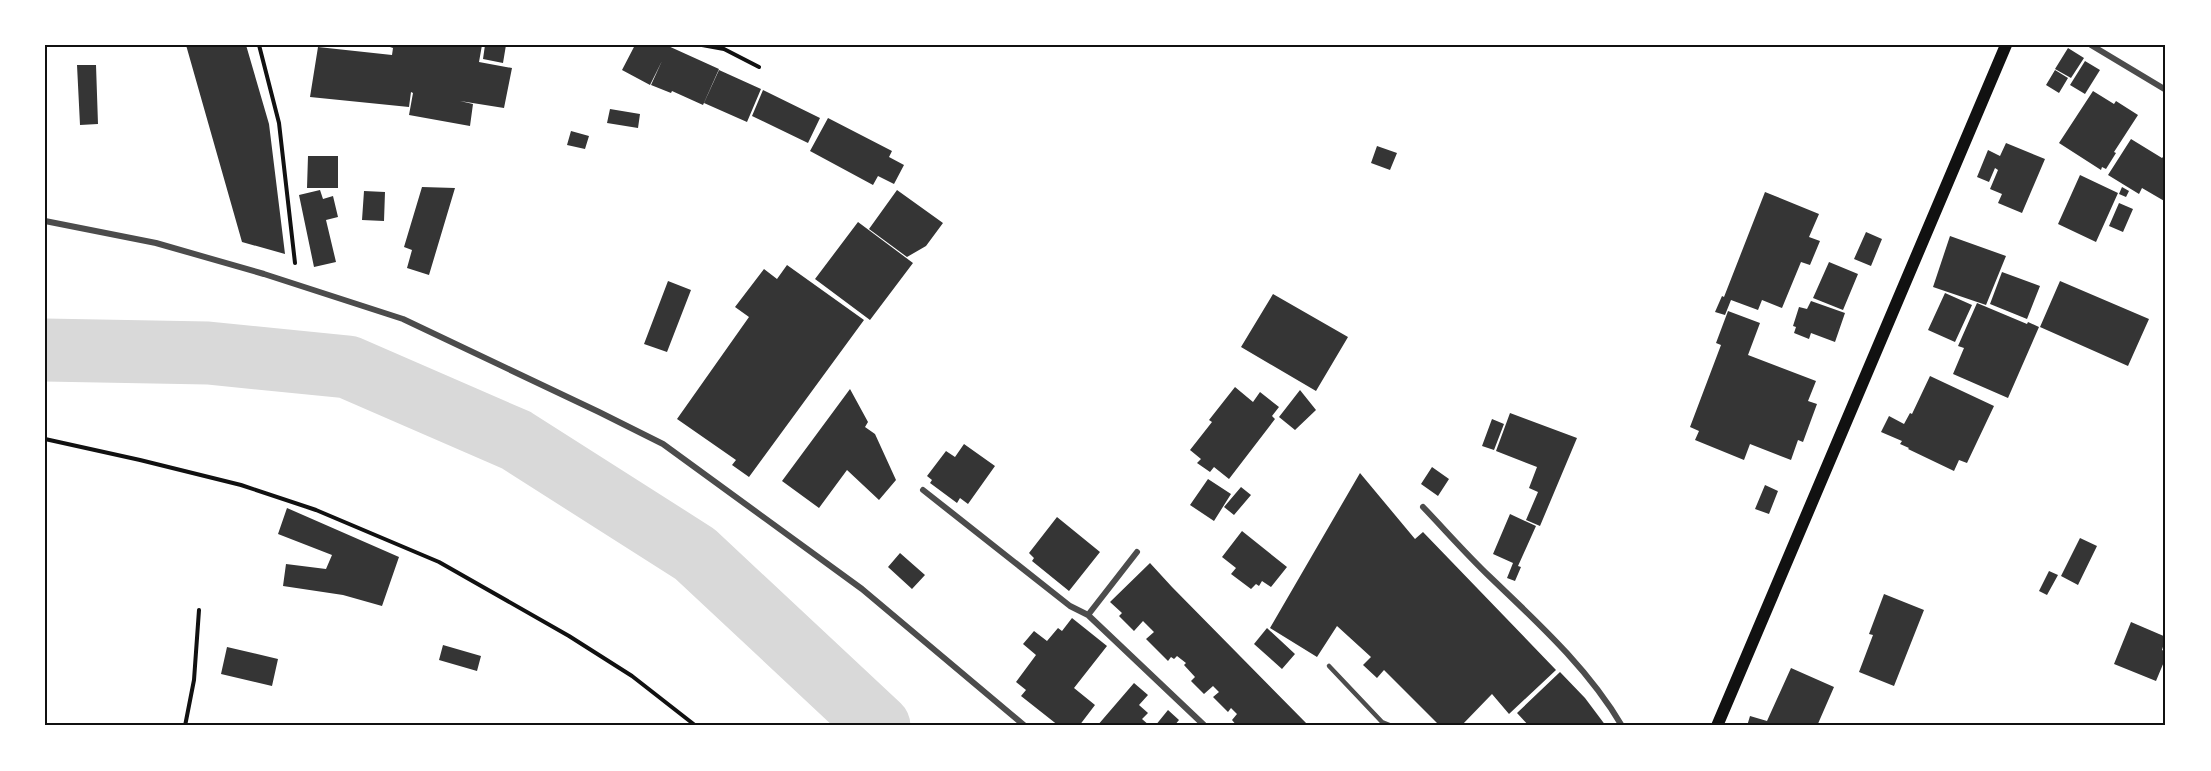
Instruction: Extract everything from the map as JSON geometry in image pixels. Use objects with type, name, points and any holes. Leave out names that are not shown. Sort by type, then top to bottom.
[{"type":"main road","points":[[1717,726],[2006,45]]},
{"type":"street","points":[[2091,45],[2166,90]]},
{"type":"street","points":[[45,220],[156,243],[403,319],[663,444],[862,589],[1025,726]]},
{"type":"street","points":[[923,490],[1070,606],[1088,615],[1205,726]]},
{"type":"street","points":[[1423,507],[1477,564],[1558,642],[1608,703],[1622,726]]},
{"type":"street","points":[[1088,615],[1137,552]]},
{"type":"lane","points":[[1329,666],[1382,722],[1392,726]]},
{"type":"path","points":[[259,45],[279,123],[298,285]]},
{"type":"path","points":[[702,45],[724,47],[759,67]]},
{"type":"path","points":[[45,440],[241,485],[316,510],[439,562],[569,636],[632,676],[696,726]]},
{"type":"path","points":[[185,726],[194,680],[199,610]]},
{"type":"building","points":[[186,45],[246,45],[269,124],[285,254],[242,242]]},
{"type":"building","points":[[384,45],[482,45],[479,62],[512,68],[504,108],[460,101],[473,104],[470,126],[409,115],[413,93],[411,92],[409,107],[310,97],[318,47],[392,55],[393,48]]},
{"type":"building","points":[[485,45],[506,45],[503,63],[483,59]]},
{"type":"building","points":[[635,45],[666,45],[719,69],[703,105],[672,91],[671,93],[651,85],[662,61],[650,85],[622,70]]},
{"type":"building","points":[[2068,48],[2084,58],[2071,78],[2055,69]]},
{"type":"building","points":[[2085,61],[2100,70],[2085,94],[2070,85]]},
{"type":"building","points":[[77,65],[96,65],[98,124],[80,125]]},
{"type":"building","points":[[719,70],[761,89],[747,122],[704,103]]},
{"type":"building","points":[[2055,70],[2068,78],[2059,93],[2046,85]]},
{"type":"building","points":[[763,90],[820,118],[808,143],[752,116]]},
{"type":"building","points":[[2093,91],[2114,104],[2116,101],[2138,115],[2106,169],[2102,167],[2101,170],[2059,143]]},
{"type":"building","points":[[610,109],[640,114],[638,128],[607,123]]},
{"type":"building","points":[[828,118],[892,151],[889,157],[904,165],[894,184],[878,176],[873,185],[810,151]]},
{"type":"building","points":[[571,131],[589,136],[585,149],[567,145]]},
{"type":"building","points":[[2131,139],[2166,159],[2166,202],[2142,188],[2139,194],[2108,175]]},
{"type":"building","points":[[2006,143],[2045,159],[2022,213],[1998,203],[2002,194],[1990,189],[1998,170],[1995,168],[1989,182],[1977,177],[1988,150],[2000,156]]},
{"type":"building","points":[[1377,146],[1397,153],[1390,170],[1371,163]]},
{"type":"building","points":[[308,156],[338,156],[338,188],[307,188]]},
{"type":"building","points":[[2080,175],[2118,193],[2096,242],[2058,224]]},
{"type":"building","points":[[422,187],[455,188],[429,275],[407,268],[412,250],[404,247]]},
{"type":"building","points":[[2122,187],[2129,191],[2126,197],[2119,194]]},
{"type":"building","points":[[320,190],[323,199],[333,196],[338,217],[326,220],[336,262],[314,267],[299,195]]},
{"type":"building","points":[[897,190],[943,223],[926,246],[907,257],[869,229]]},
{"type":"building","points":[[364,191],[385,192],[384,221],[362,220]]},
{"type":"building","points":[[1765,192],[1819,214],[1809,237],[1820,241],[1810,265],[1801,262],[1782,308],[1762,300],[1758,310],[1731,300],[1725,315],[1715,312],[1722,296],[1724,297]]},
{"type":"building","points":[[2119,203],[2133,209],[2123,232],[2109,226]]},
{"type":"building","points":[[858,222],[913,263],[870,320],[815,279]]},
{"type":"building","points":[[1866,232],[1882,239],[1871,266],[1854,259]]},
{"type":"building","points":[[1950,236],[2006,256],[1986,305],[1933,287]]},
{"type":"building","points":[[1829,262],[1858,274],[1843,310],[1813,298]]},
{"type":"building","points":[[787,265],[864,320],[749,477],[732,465],[736,460],[677,419],[749,317],[735,307],[764,269],[777,279]]},
{"type":"building","points":[[2002,272],[2040,286],[2027,319],[1990,304]]},
{"type":"building","points":[[668,281],[691,290],[667,352],[644,344]]},
{"type":"building","points":[[2060,281],[2149,319],[2128,366],[2040,327]]},
{"type":"building","points":[[1945,293],[1972,305],[1955,342],[1928,330]]},
{"type":"building","points":[[1273,294],[1348,337],[1316,391],[1241,347]]},
{"type":"building","points":[[1811,301],[1845,313],[1835,342],[1811,333],[1809,339],[1794,333],[1796,327],[1793,326],[1799,307],[1807,309]]},
{"type":"building","points":[[1977,303],[2039,327],[2008,398],[1953,374],[1964,348],[1958,346]]},
{"type":"building","points":[[1728,311],[1760,323],[1748,355],[1816,381],[1808,401],[1817,404],[1803,442],[1798,440],[1791,460],[1750,444],[1744,460],[1695,440],[1699,431],[1690,427],[1721,345],[1716,343]]},
{"type":"building","points":[[1930,376],[1994,406],[1967,463],[1959,460],[1954,471],[1908,449],[1900,444],[1902,441],[1881,432],[1889,416],[1904,424],[1910,413],[1912,414]]},
{"type":"building","points":[[1235,387],[1253,402],[1260,392],[1279,407],[1272,416],[1275,419],[1229,479],[1214,467],[1210,472],[1197,463],[1201,459],[1190,450],[1212,422],[1209,420]]},
{"type":"building","points":[[850,389],[868,422],[865,427],[875,434],[896,480],[879,500],[847,470],[819,508],[782,481]]},
{"type":"building","points":[[1300,390],[1316,410],[1295,430],[1279,417]]},
{"type":"building","points":[[1510,413],[1577,438],[1540,526],[1526,520],[1538,492],[1529,488],[1537,467],[1496,451]]},
{"type":"building","points":[[1492,419],[1504,424],[1494,450],[1482,446]]},
{"type":"building","points":[[964,444],[995,466],[968,504],[960,498],[957,503],[930,483],[932,480],[927,476],[946,451],[955,457]]},
{"type":"building","points":[[1432,467],[1449,479],[1438,496],[1421,484]]},
{"type":"building","points":[[1360,473],[1415,539],[1423,532],[1556,670],[1509,714],[1492,694],[1461,726],[1440,726],[1384,670],[1377,678],[1363,665],[1371,657],[1337,626],[1317,657],[1270,628]]},
{"type":"building","points":[[1208,479],[1231,494],[1214,521],[1190,505]]},
{"type":"building","points":[[1765,485],[1778,491],[1769,514],[1755,509]]},
{"type":"building","points":[[1241,487],[1251,495],[1234,515],[1224,507]]},
{"type":"building","points":[[287,508],[399,557],[382,606],[343,595],[283,586],[286,564],[326,569],[332,555],[278,534]]},
{"type":"building","points":[[1510,514],[1536,526],[1518,566],[1521,567],[1515,581],[1507,578],[1513,563],[1493,554]]},
{"type":"building","points":[[1057,517],[1100,552],[1069,591],[1032,561],[1034,558],[1029,553]]},
{"type":"building","points":[[1242,531],[1287,567],[1271,587],[1262,581],[1259,586],[1256,584],[1251,589],[1231,574],[1236,568],[1222,557]]},
{"type":"building","points":[[2080,538],[2097,546],[2078,585],[2061,576]]},
{"type":"building","points":[[900,553],[925,575],[912,589],[888,567]]},
{"type":"building","points":[[1150,563],[1309,726],[1237,726],[1232,720],[1237,714],[1231,708],[1228,712],[1213,697],[1219,692],[1213,686],[1204,694],[1191,681],[1195,677],[1184,665],[1186,663],[1177,656],[1174,659],[1171,657],[1168,661],[1146,639],[1154,632],[1143,621],[1134,631],[1119,616],[1122,613],[1110,602]]},
{"type":"building","points":[[2049,571],[2058,575],[2047,595],[2039,591]]},
{"type":"building","points":[[1884,594],[1924,610],[1894,686],[1859,672],[1873,635],[1869,634]]},
{"type":"building","points":[[1072,618],[1107,646],[1074,688],[1095,705],[1079,726],[1059,726],[1021,696],[1026,690],[1016,682],[1036,655],[1023,644],[1034,631],[1047,641],[1058,628],[1062,631]]},
{"type":"building","points":[[2131,622],[2166,637],[2162,650],[2166,652],[2166,657],[2156,681],[2114,664]]},
{"type":"building","points":[[1267,628],[1295,654],[1282,669],[1254,644]]},
{"type":"building","points":[[443,645],[481,656],[477,671],[439,660]]},
{"type":"building","points":[[227,647],[278,659],[272,686],[221,674]]},
{"type":"building","points":[[1791,668],[1834,687],[1817,726],[1747,726],[1750,716],[1767,721]]},
{"type":"building","points":[[1560,672],[1585,698],[1606,726],[1529,726],[1517,713]]},
{"type":"building","points":[[1134,683],[1148,695],[1139,705],[1148,713],[1142,719],[1150,726],[1097,726]]},
{"type":"building","points":[[1168,710],[1179,720],[1174,726],[1155,726]]},
{"type":"waterway","points":[[45,350],[208,353],[348,367],[516,440],[695,554],[879,726]]}]
